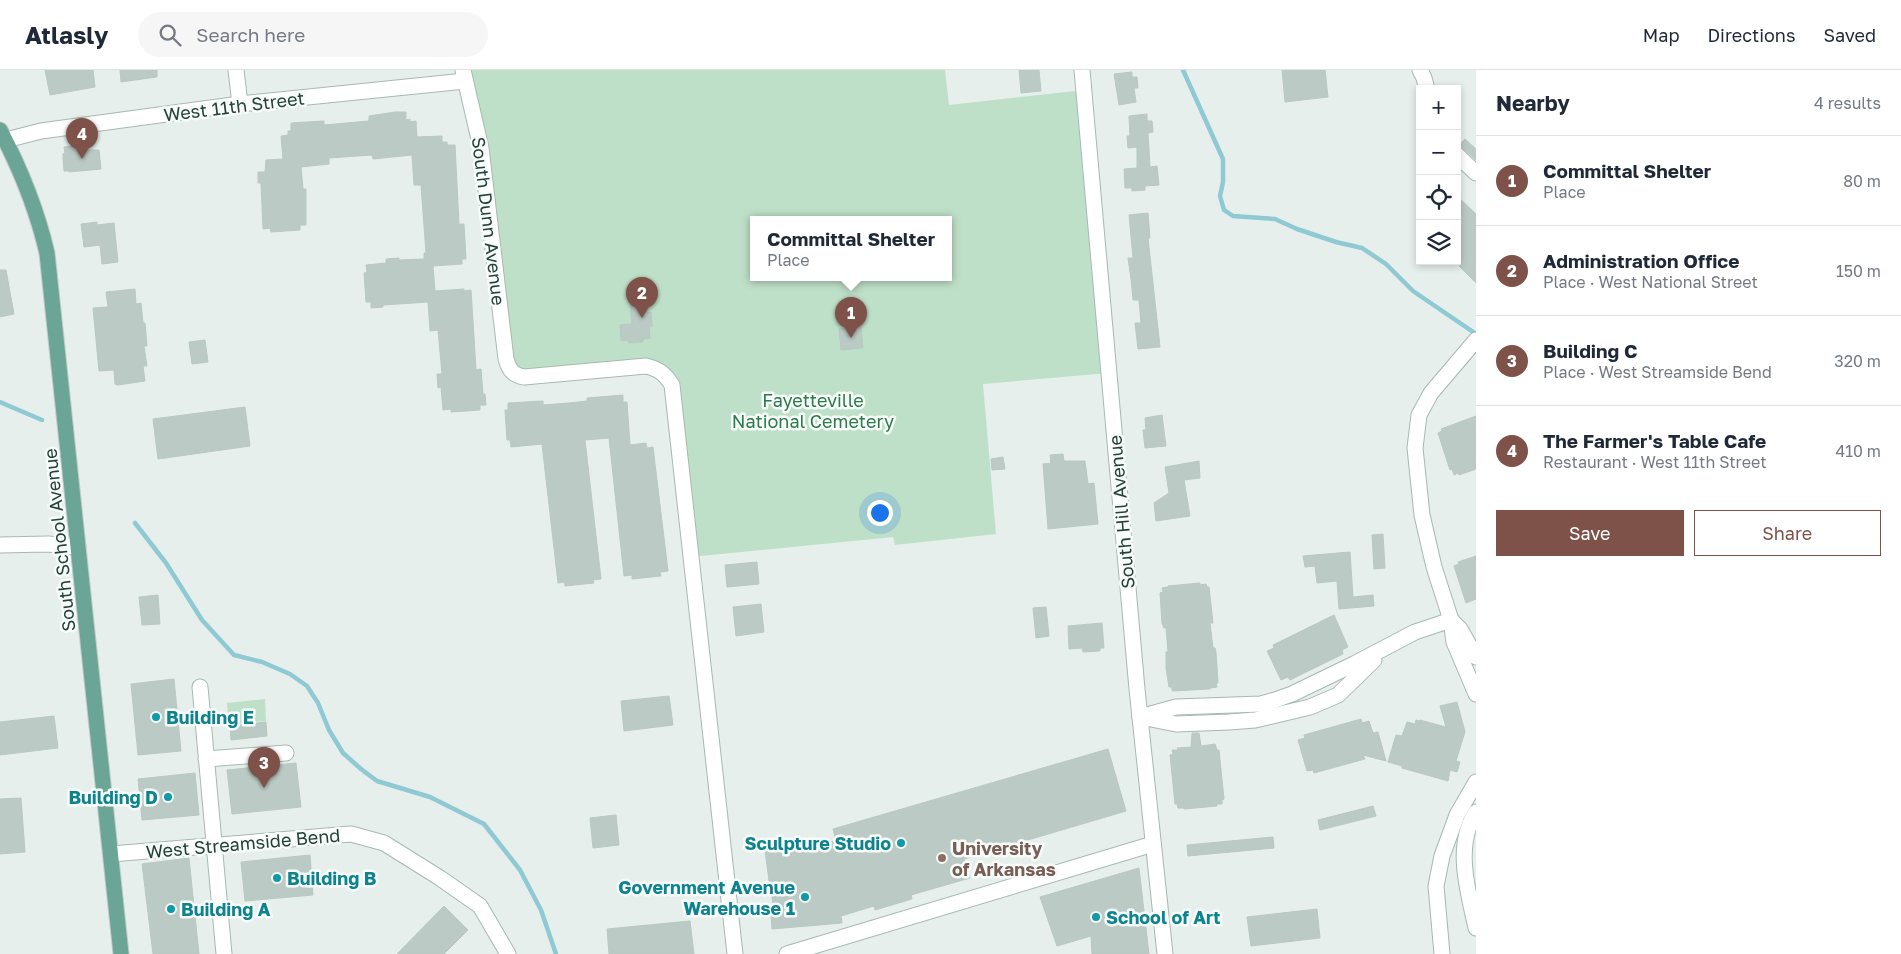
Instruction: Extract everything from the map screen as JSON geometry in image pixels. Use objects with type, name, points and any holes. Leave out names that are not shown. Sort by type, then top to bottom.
[{"type":"main road","name":"South School Avenue","points":[[3,135],[25,181],[38,216],[48,254],[121,954]]},
{"type":"street","points":[[236,70],[240,104]]},
{"type":"street","name":"South Hill Avenue","points":[[1082,70],[1140,717],[1165,954]]},
{"type":"street","points":[[1420,70],[1425,85]]},
{"type":"street","name":"West 11th Street","points":[[3,135],[464,76]]},
{"type":"street","name":"South Dunn Avenue","points":[[464,76],[481,148],[506,359],[511,372],[517,376],[524,377],[646,366],[658,369],[667,376],[672,384],[675,396],[735,954]]},
{"type":"street","points":[[1461,159],[1476,173]]},
{"type":"street","points":[[1476,340],[1431,393],[1419,415],[1415,448],[1422,515],[1434,567],[1451,620],[1454,642],[1476,694]]},
{"type":"street","points":[[0,545],[48,544],[78,547]]},
{"type":"street","points":[[1140,717],[1176,707],[1261,704],[1275,700],[1292,694],[1415,632],[1451,620]]},
{"type":"street","points":[[1451,620],[1460,629],[1476,657]]},
{"type":"street","points":[[1140,717],[1176,724],[1229,722],[1255,720],[1310,707],[1338,695],[1378,657],[1382,649]]},
{"type":"street","points":[[200,687],[224,954]]},
{"type":"street","points":[[206,759],[286,753]]},
{"type":"street","points":[[1442,954],[1436,886],[1442,856],[1457,815],[1476,782]]},
{"type":"street","points":[[1476,812],[1464,844],[1466,880],[1476,928]]},
{"type":"street","name":"West Streamside Bend","points":[[111,854],[351,834],[384,843],[480,906],[508,954]]},
{"type":"street","points":[[787,954],[1153,844]]},
{"type":"green space","name":"Fayetteville National Cemetery","points":[[463,70],[945,70],[949,105],[1084,90],[1109,373],[983,384],[996,534],[895,545],[893,537],[691,557],[675,396],[658,369],[511,372]]},
{"type":"green space","points":[[265,699],[266,721],[216,725],[216,719],[228,717],[227,703]]},
{"type":"building","points":[[45,70],[93,70],[95,87],[50,95]]},
{"type":"building","points":[[120,70],[157,70],[157,77],[121,82]]},
{"type":"building","points":[[1019,70],[1039,70],[1041,91],[1021,93]]},
{"type":"building","points":[[1282,70],[1325,70],[1328,97],[1285,102]]},
{"type":"building","points":[[1132,72],[1132,77],[1137,77],[1138,88],[1134,88],[1136,102],[1119,105],[1114,74]]},
{"type":"building","points":[[406,112],[406,120],[410,119],[410,122],[416,121],[417,137],[442,136],[442,142],[447,142],[447,145],[455,145],[459,224],[464,224],[466,259],[462,259],[462,264],[433,266],[435,291],[471,290],[476,370],[481,369],[486,405],[480,405],[480,410],[451,412],[451,409],[443,410],[441,387],[438,388],[437,374],[442,374],[438,330],[430,331],[428,302],[383,305],[383,307],[371,308],[371,302],[366,302],[364,273],[367,272],[366,265],[386,263],[386,259],[424,259],[424,253],[426,253],[421,185],[414,185],[412,155],[373,159],[372,155],[329,158],[329,164],[301,167],[303,189],[306,189],[306,225],[300,225],[300,230],[271,232],[270,228],[263,229],[261,183],[258,183],[258,172],[265,172],[266,160],[283,159],[281,136],[288,135],[288,131],[291,131],[291,123],[324,121],[324,125],[369,121],[369,116]]},
{"type":"building","points":[[1147,114],[1147,121],[1152,121],[1153,132],[1148,133],[1150,167],[1157,166],[1159,185],[1145,186],[1145,190],[1132,191],[1132,188],[1125,188],[1124,169],[1137,168],[1137,147],[1128,148],[1127,136],[1130,136],[1129,116]]},
{"type":"building","points":[[1465,139],[1476,149],[1476,160],[1461,147],[1461,143]]},
{"type":"building","points":[[81,145],[82,150],[99,150],[101,169],[64,171],[64,147]]},
{"type":"building","points":[[1461,200],[1476,214],[1476,283],[1459,266],[1461,265]]},
{"type":"building","points":[[1148,213],[1150,238],[1148,238],[1160,347],[1138,349],[1135,323],[1141,323],[1139,300],[1133,300],[1128,258],[1133,258],[1129,215]]},
{"type":"building","points":[[97,222],[97,225],[114,223],[118,262],[102,264],[100,245],[84,247],[81,224]]},
{"type":"building","points":[[0,270],[6,270],[14,314],[0,317]]},
{"type":"building","points":[[135,289],[136,304],[141,303],[143,323],[145,323],[147,346],[144,346],[147,366],[143,366],[145,381],[118,385],[115,384],[114,370],[99,371],[93,308],[108,307],[106,292]]},
{"type":"building","points":[[646,301],[647,312],[651,312],[652,326],[649,327],[650,338],[643,339],[643,342],[629,343],[628,340],[621,341],[620,325],[632,324],[630,302]]},
{"type":"building","points":[[861,327],[863,348],[841,350],[839,329]]},
{"type":"building","points":[[205,340],[208,362],[192,364],[189,342]]},
{"type":"building","points":[[623,395],[623,402],[627,402],[630,445],[646,443],[647,448],[653,447],[668,571],[660,572],[661,576],[632,579],[632,575],[624,576],[609,438],[585,440],[601,579],[593,580],[594,583],[565,586],[564,582],[558,583],[542,444],[511,447],[510,440],[507,440],[505,410],[508,410],[508,403],[543,401],[543,405]]},
{"type":"building","points":[[245,407],[250,446],[158,459],[153,419]]},
{"type":"building","points":[[1162,415],[1166,446],[1145,448],[1143,430],[1146,430],[1145,418]]},
{"type":"building","points":[[1476,416],[1476,469],[1454,475],[1452,469],[1450,470],[1438,433],[1442,431],[1441,429]]},
{"type":"building","points":[[1063,454],[1064,461],[1085,461],[1088,484],[1094,483],[1098,524],[1048,529],[1043,464],[1051,463],[1050,455]]},
{"type":"building","points":[[1003,457],[1005,469],[992,470],[991,459]]},
{"type":"building","points":[[1199,461],[1200,478],[1184,480],[1190,516],[1156,521],[1154,503],[1169,493],[1165,467]]},
{"type":"building","points":[[1383,534],[1385,568],[1374,569],[1372,535]]},
{"type":"building","points":[[1350,552],[1353,597],[1373,595],[1374,606],[1339,609],[1337,581],[1317,583],[1315,566],[1305,567],[1303,556]]},
{"type":"building","points":[[1476,556],[1476,599],[1466,603],[1454,566],[1459,564],[1458,562]]},
{"type":"building","points":[[757,562],[759,584],[727,587],[725,565]]},
{"type":"building","points":[[1200,583],[1200,585],[1206,584],[1209,587],[1213,623],[1210,623],[1213,648],[1215,648],[1216,652],[1217,687],[1172,691],[1172,687],[1169,687],[1166,668],[1166,652],[1168,652],[1166,628],[1164,628],[1162,623],[1160,593],[1163,592],[1162,588],[1168,586]]},
{"type":"building","points":[[158,595],[160,624],[142,625],[139,597]]},
{"type":"building","points":[[761,604],[764,632],[736,636],[733,607]]},
{"type":"building","points":[[1046,607],[1049,636],[1036,638],[1033,608]]},
{"type":"building","points":[[1334,615],[1348,647],[1342,650],[1343,654],[1290,680],[1288,677],[1281,680],[1267,651],[1274,648],[1273,645]]},
{"type":"building","points":[[1102,623],[1104,648],[1100,648],[1100,651],[1083,652],[1082,648],[1069,649],[1068,626]]},
{"type":"building","name":"Building E","points":[[174,679],[181,751],[138,755],[131,684]]},
{"type":"building","points":[[669,696],[673,725],[624,731],[621,701]]},
{"type":"building","points":[[1457,702],[1465,732],[1456,761],[1460,762],[1457,772],[1450,770],[1448,781],[1388,762],[1396,735],[1402,736],[1407,722],[1415,724],[1416,720],[1420,720],[1446,727],[1440,706]]},
{"type":"building","points":[[54,716],[58,748],[0,755],[0,722]]},
{"type":"building","points":[[1361,719],[1362,723],[1369,721],[1373,733],[1378,732],[1386,761],[1363,755],[1365,759],[1314,773],[1313,770],[1307,771],[1298,740],[1305,738],[1304,735]]},
{"type":"building","points":[[266,722],[267,736],[231,740],[230,726]]},
{"type":"building","points":[[1192,733],[1199,733],[1201,746],[1215,744],[1217,750],[1219,750],[1224,799],[1222,804],[1216,804],[1217,806],[1184,809],[1178,808],[1177,804],[1175,804],[1170,755],[1173,754],[1172,750],[1178,750],[1177,748],[1191,747]]},
{"type":"building","points":[[1108,749],[1126,811],[964,859],[970,878],[911,895],[912,899],[875,910],[874,906],[841,916],[842,923],[772,929],[771,913],[774,913],[766,848],[836,841],[833,829]]},
{"type":"building","points":[[296,763],[301,807],[232,814],[227,770]]},
{"type":"building","name":"Building D","points":[[195,773],[199,815],[142,820],[138,779]]},
{"type":"building","points":[[21,798],[25,852],[0,854],[0,799]]},
{"type":"building","points":[[1373,806],[1376,816],[1320,830],[1318,820]]},
{"type":"building","points":[[616,815],[619,845],[593,848],[590,818]]},
{"type":"building","points":[[1273,837],[1274,848],[1188,856],[1187,845]]},
{"type":"building","name":"Building B","points":[[310,855],[313,895],[245,901],[241,862]]},
{"type":"building","name":"Building A","points":[[189,858],[199,954],[153,954],[142,864]]},
{"type":"building","name":"School of Art","points":[[1139,868],[1149,954],[1092,954],[1091,936],[1057,946],[1040,897]]},
{"type":"building","points":[[444,906],[468,930],[444,954],[397,954]]},
{"type":"building","points":[[1317,909],[1320,938],[1251,946],[1247,917]]},
{"type":"building","points":[[690,921],[694,954],[609,954],[607,929]]},
{"type":"waterway","points":[[1183,70],[1223,159],[1223,182],[1220,196],[1224,210],[1233,216],[1275,219],[1297,229],[1336,242],[1362,248],[1386,264],[1413,291],[1476,334]]},
{"type":"waterway","points":[[0,402],[42,420]]},
{"type":"waterway","points":[[135,523],[166,563],[202,620],[234,655],[262,662],[290,674],[307,686],[318,703],[329,730],[343,753],[361,769],[377,781],[430,797],[484,824],[520,870],[541,910],[556,954]]},
{"type":"place","name":"The Farmer's Table Cafe","points":[[82,159]]},
{"type":"place","name":"Administration Office","points":[[642,318]]},
{"type":"place","name":"Committal Shelter","points":[[851,338]]},
{"type":"place","name":"Building E","points":[[156,717]]},
{"type":"place","name":"Building C","points":[[264,788]]},
{"type":"place","name":"Building D","points":[[168,797]]},
{"type":"place","name":"Sculpture Studio","points":[[901,843]]},
{"type":"place","name":"University of Arkansas","points":[[942,858]]},
{"type":"place","name":"Building B","points":[[277,878]]},
{"type":"place","name":"Government Avenue Warehouse 1","points":[[805,897]]},
{"type":"place","name":"Building A","points":[[171,909]]},
{"type":"place","name":"School of Art","points":[[1096,917]]}]
